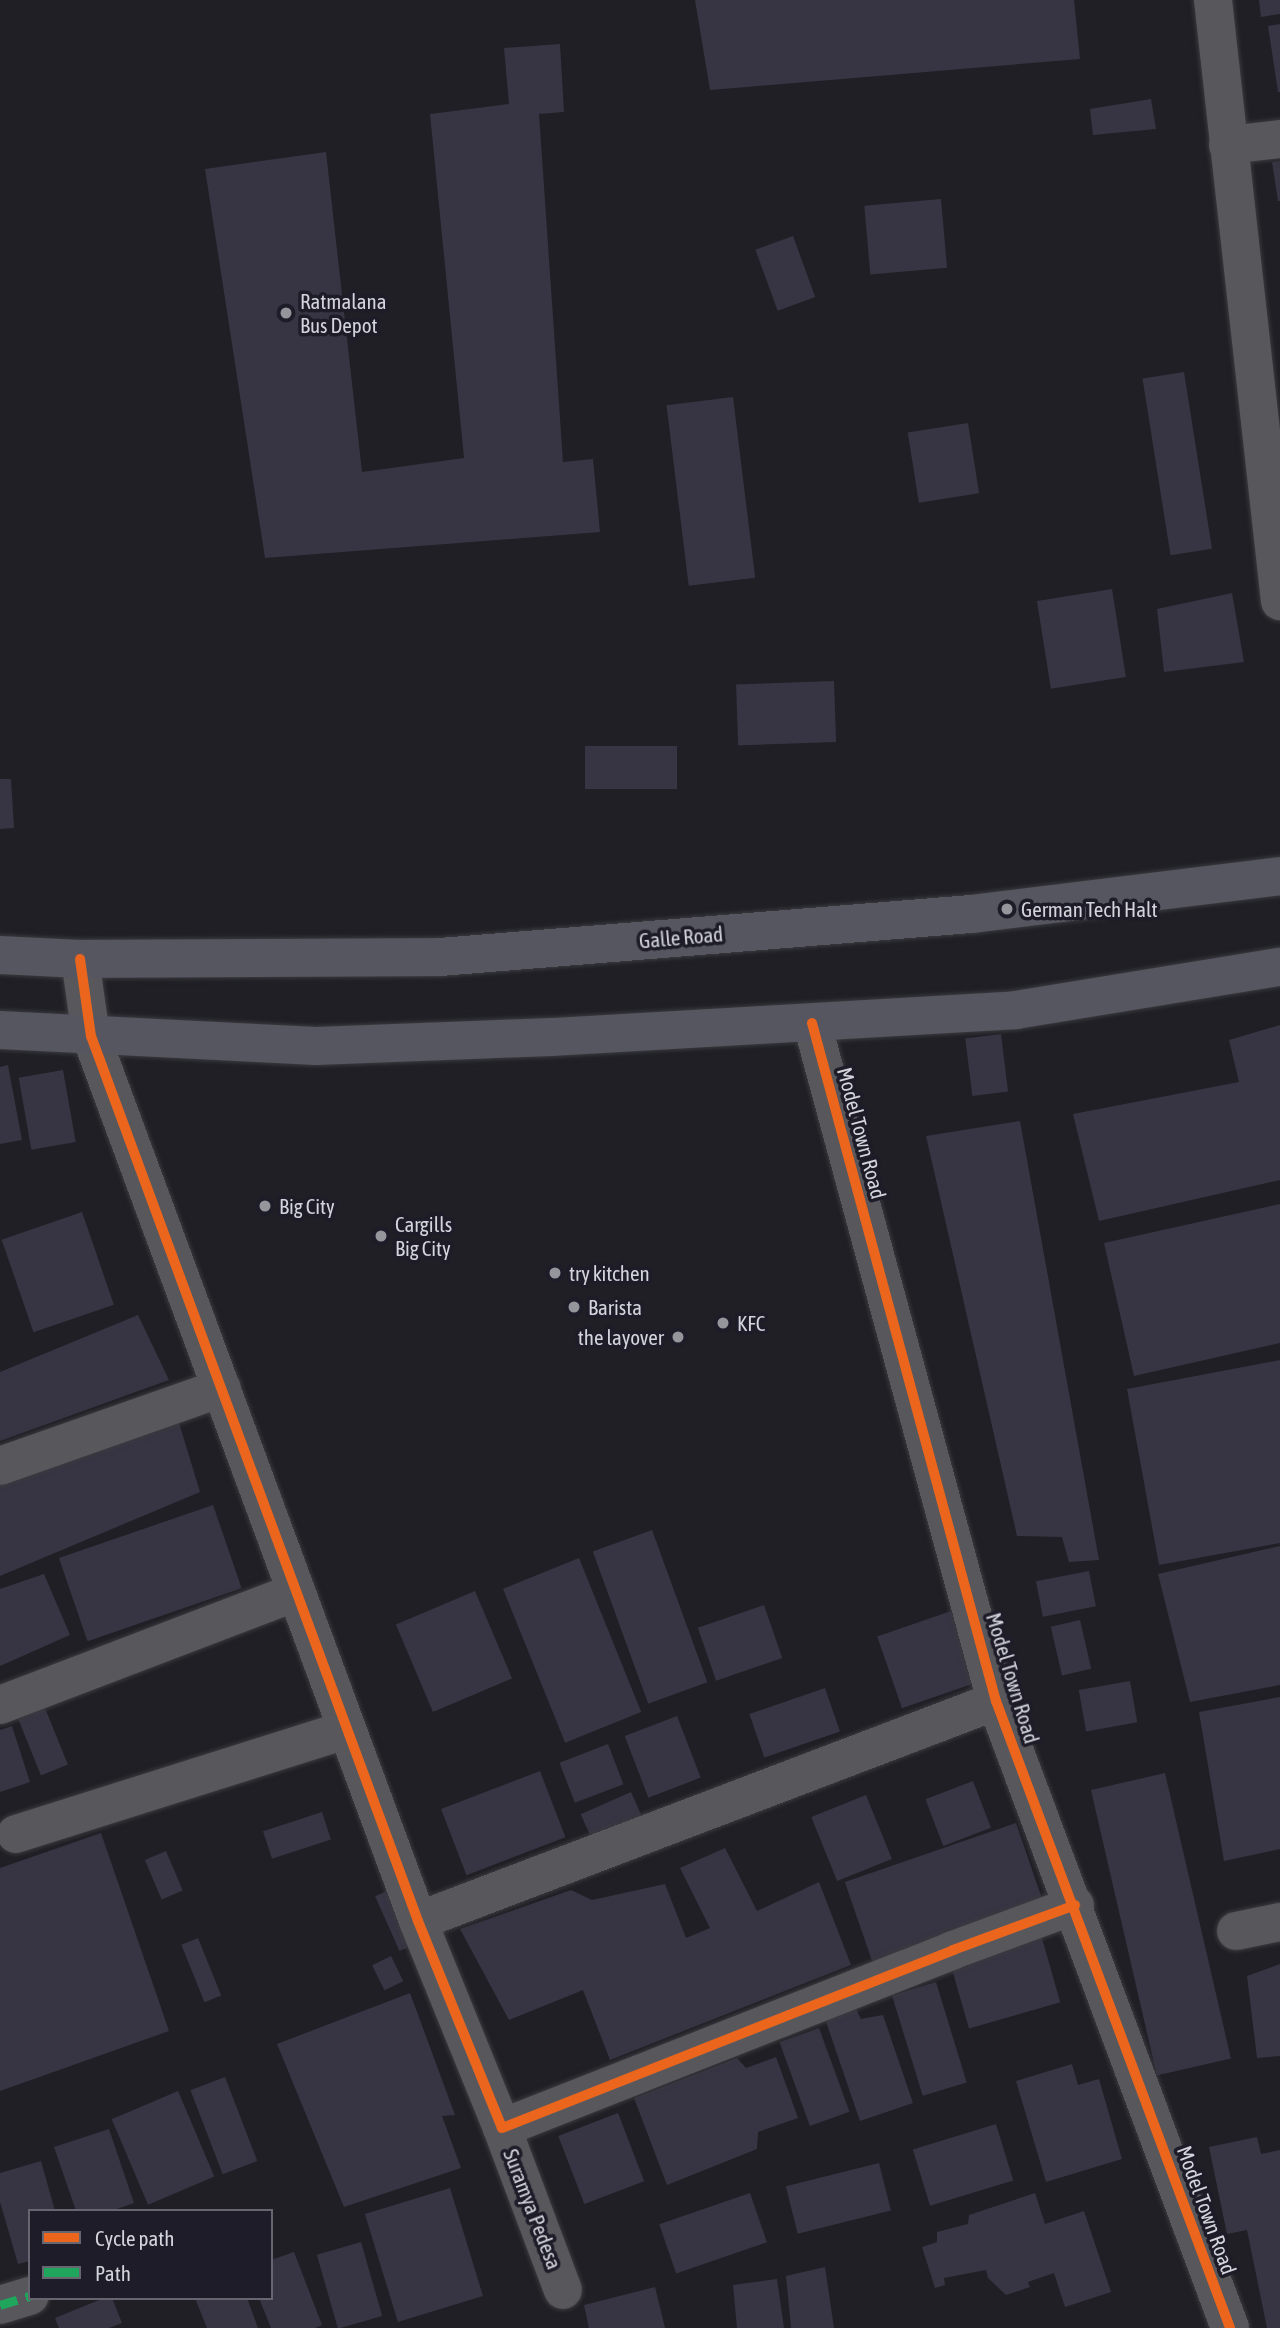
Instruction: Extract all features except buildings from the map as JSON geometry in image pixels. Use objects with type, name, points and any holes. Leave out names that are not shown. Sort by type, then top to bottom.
[{"type":"highway","name":"Galle Road","points":[[0,955],[80,959],[440,957],[971,914],[1280,876]]},
{"type":"highway","points":[[0,1030],[316,1046],[552,1037],[1016,1010],[1280,967]]},
{"type":"street","points":[[1213,0],[1280,601]]},
{"type":"street","points":[[1228,145],[1280,139]]},
{"type":"street","name":"Suramya Pedesa","points":[[80,959],[91,1036],[346,1730],[563,2290]]},
{"type":"street","name":"Model Town Road","points":[[812,1023],[996,1701],[1075,1905],[1230,2328]]},
{"type":"street","points":[[0,1466],[222,1388]]},
{"type":"street","points":[[0,1705],[296,1592]]},
{"type":"street","points":[[418,1921],[996,1701]]},
{"type":"street","points":[[16,1835],[346,1730]]},
{"type":"street","points":[[502,2128],[953,1950],[1075,1905]]},
{"type":"street","points":[[1236,1931],[1280,1922]]},
{"type":"street","points":[[0,2305],[28,2297]]},
{"type":"marked path","points":[[0,2305],[28,2297]]},
{"type":"cycle path","points":[[80,959],[91,1036],[418,1921],[502,2128],[953,1950],[1075,1905]]},
{"type":"cycle path","points":[[812,1023],[996,1701],[1230,2328]]},
{"type":"place","name":"Ratmalana Bus Depot","points":[[286,313]]},
{"type":"place","name":"German Tech Halt","points":[[1007,909]]},
{"type":"place","name":"Big City","points":[[265,1206]]},
{"type":"place","name":"Cargills Big City","points":[[381,1236]]},
{"type":"place","name":"try kitchen","points":[[555,1273]]},
{"type":"place","name":"Barista","points":[[574,1307]]},
{"type":"place","name":"KFC","points":[[723,1323]]},
{"type":"place","name":"the layover","points":[[678,1337]]}]
